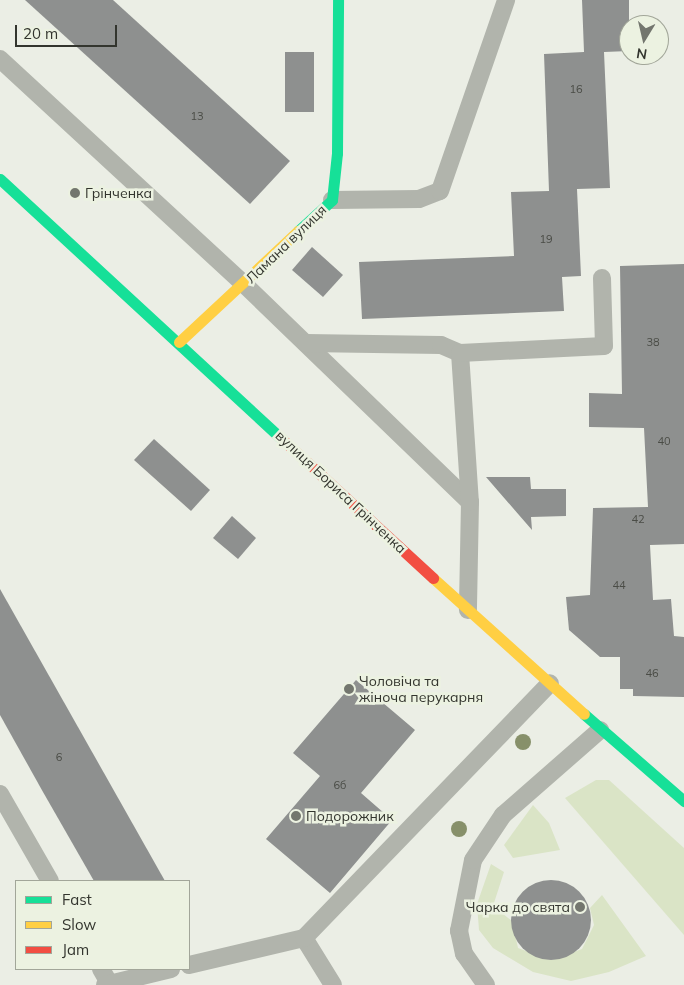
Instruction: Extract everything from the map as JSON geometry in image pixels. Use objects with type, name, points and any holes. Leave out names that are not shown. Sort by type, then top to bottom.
[{"type":"main road","name":"Ламана вулиця","points":[[179,342],[244,284],[332,200],[337,152],[338,0]]},
{"type":"main road","name":"вулиця Бориса Грінченка","points":[[0,179],[468,610],[600,730],[684,801]]},
{"type":"lane","points":[[332,200],[419,199],[440,191],[506,0]]},
{"type":"lane","points":[[0,59],[244,284],[470,502]]},
{"type":"lane","points":[[306,343],[441,345],[460,353],[604,346],[602,278]]},
{"type":"lane","points":[[460,353],[470,502],[468,610]]},
{"type":"lane","points":[[190,965],[304,938],[550,683]]},
{"type":"lane","points":[[486,985],[464,954],[459,931],[473,860],[503,815],[600,730]]},
{"type":"lane","points":[[0,794],[49,880]]},
{"type":"lane","points":[[304,938],[333,985]]},
{"type":"lane","points":[[105,979],[164,970]]},
{"type":"green space","points":[[596,780],[609,780],[684,848],[684,935],[565,798]]},
{"type":"green space","points":[[533,805],[549,823],[560,850],[513,858],[504,845]]},
{"type":"green space","points":[[491,864],[504,872],[493,906],[512,921],[518,948],[551,960],[582,949],[594,925],[590,908],[602,895],[646,956],[609,972],[571,981],[533,972],[493,948],[479,930],[477,904]]},
{"type":"building","points":[[25,0],[113,0],[290,161],[250,204]]},
{"type":"building","points":[[582,0],[629,0],[629,15],[619,15],[619,51],[604,52],[610,188],[577,189],[581,276],[562,277],[564,311],[362,319],[359,262],[514,256],[511,192],[549,191],[544,54],[584,52]]},
{"type":"building","points":[[285,52],[314,52],[314,112],[285,112]]},
{"type":"building","points":[[312,247],[343,275],[323,297],[292,270]]},
{"type":"building","points":[[684,264],[684,544],[650,545],[653,600],[671,599],[674,636],[684,637],[684,697],[633,696],[633,689],[620,689],[620,657],[600,657],[569,630],[566,597],[590,595],[593,508],[648,507],[644,428],[589,427],[589,393],[622,394],[620,266]]},
{"type":"building","points":[[154,439],[210,490],[191,511],[134,460]]},
{"type":"building","points":[[486,477],[530,477],[531,489],[566,489],[566,516],[531,517],[532,530]]},
{"type":"building","points":[[232,516],[256,538],[238,559],[213,538]]},
{"type":"building","points":[[0,589],[164,880],[93,880],[0,715]]},
{"type":"building","points":[[356,680],[415,730],[361,793],[392,820],[330,893],[266,839],[320,776],[293,753]]},
{"type":"building","points":[[551,880],[566,883],[579,892],[588,905],[591,920],[588,935],[579,948],[566,957],[551,960],[536,957],[523,948],[514,935],[511,920],[514,905],[523,892],[536,883]]},
{"type":"traffic: fast","points":[[298,231],[332,200],[337,153],[338,0]]},
{"type":"traffic: fast","points":[[0,179],[283,440]]},
{"type":"traffic: fast","points":[[584,714],[684,801]]},
{"type":"traffic: slow","points":[[179,342],[298,231]]},
{"type":"traffic: slow","points":[[433,578],[584,714]]},
{"type":"traffic: jam","points":[[283,440],[433,578]]},
{"type":"place","name":"Грінченка","points":[[75,193]]},
{"type":"place","name":"Чоловіча та жіноча перукарня","points":[[349,689]]},
{"type":"place","name":"Подорожник","points":[[296,816]]},
{"type":"place","name":"Чарка до свята","points":[[580,907]]}]
